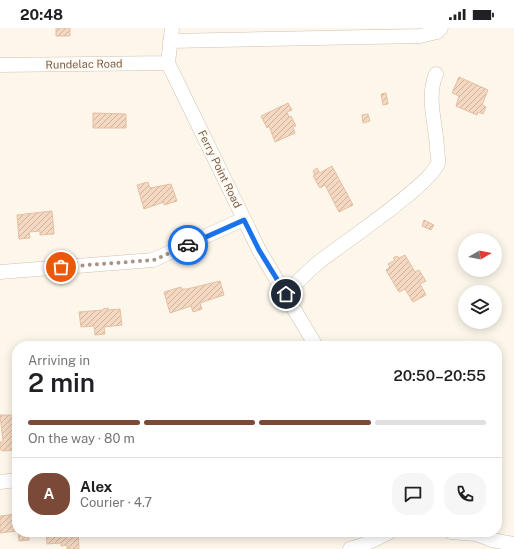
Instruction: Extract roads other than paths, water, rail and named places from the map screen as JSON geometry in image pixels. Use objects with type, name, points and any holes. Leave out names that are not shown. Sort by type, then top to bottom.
[{"type":"street","points":[[168,63],[171,35],[420,36],[437,32],[441,28]]},
{"type":"street","name":"Rundelac Road","points":[[0,65],[168,63]]},
{"type":"street","name":"Ferry Point Road","points":[[168,63],[259,250],[313,341]]},
{"type":"street","points":[[286,294],[318,263],[400,201],[429,175],[438,164],[436,138],[431,108],[431,86],[436,74]]},
{"type":"street","points":[[0,272],[154,260],[244,220]]},
{"type":"street","points":[[0,482],[12,481]]},
{"type":"street","points":[[350,549],[381,537]]},
{"type":"street","points":[[484,537],[514,544]]}]
